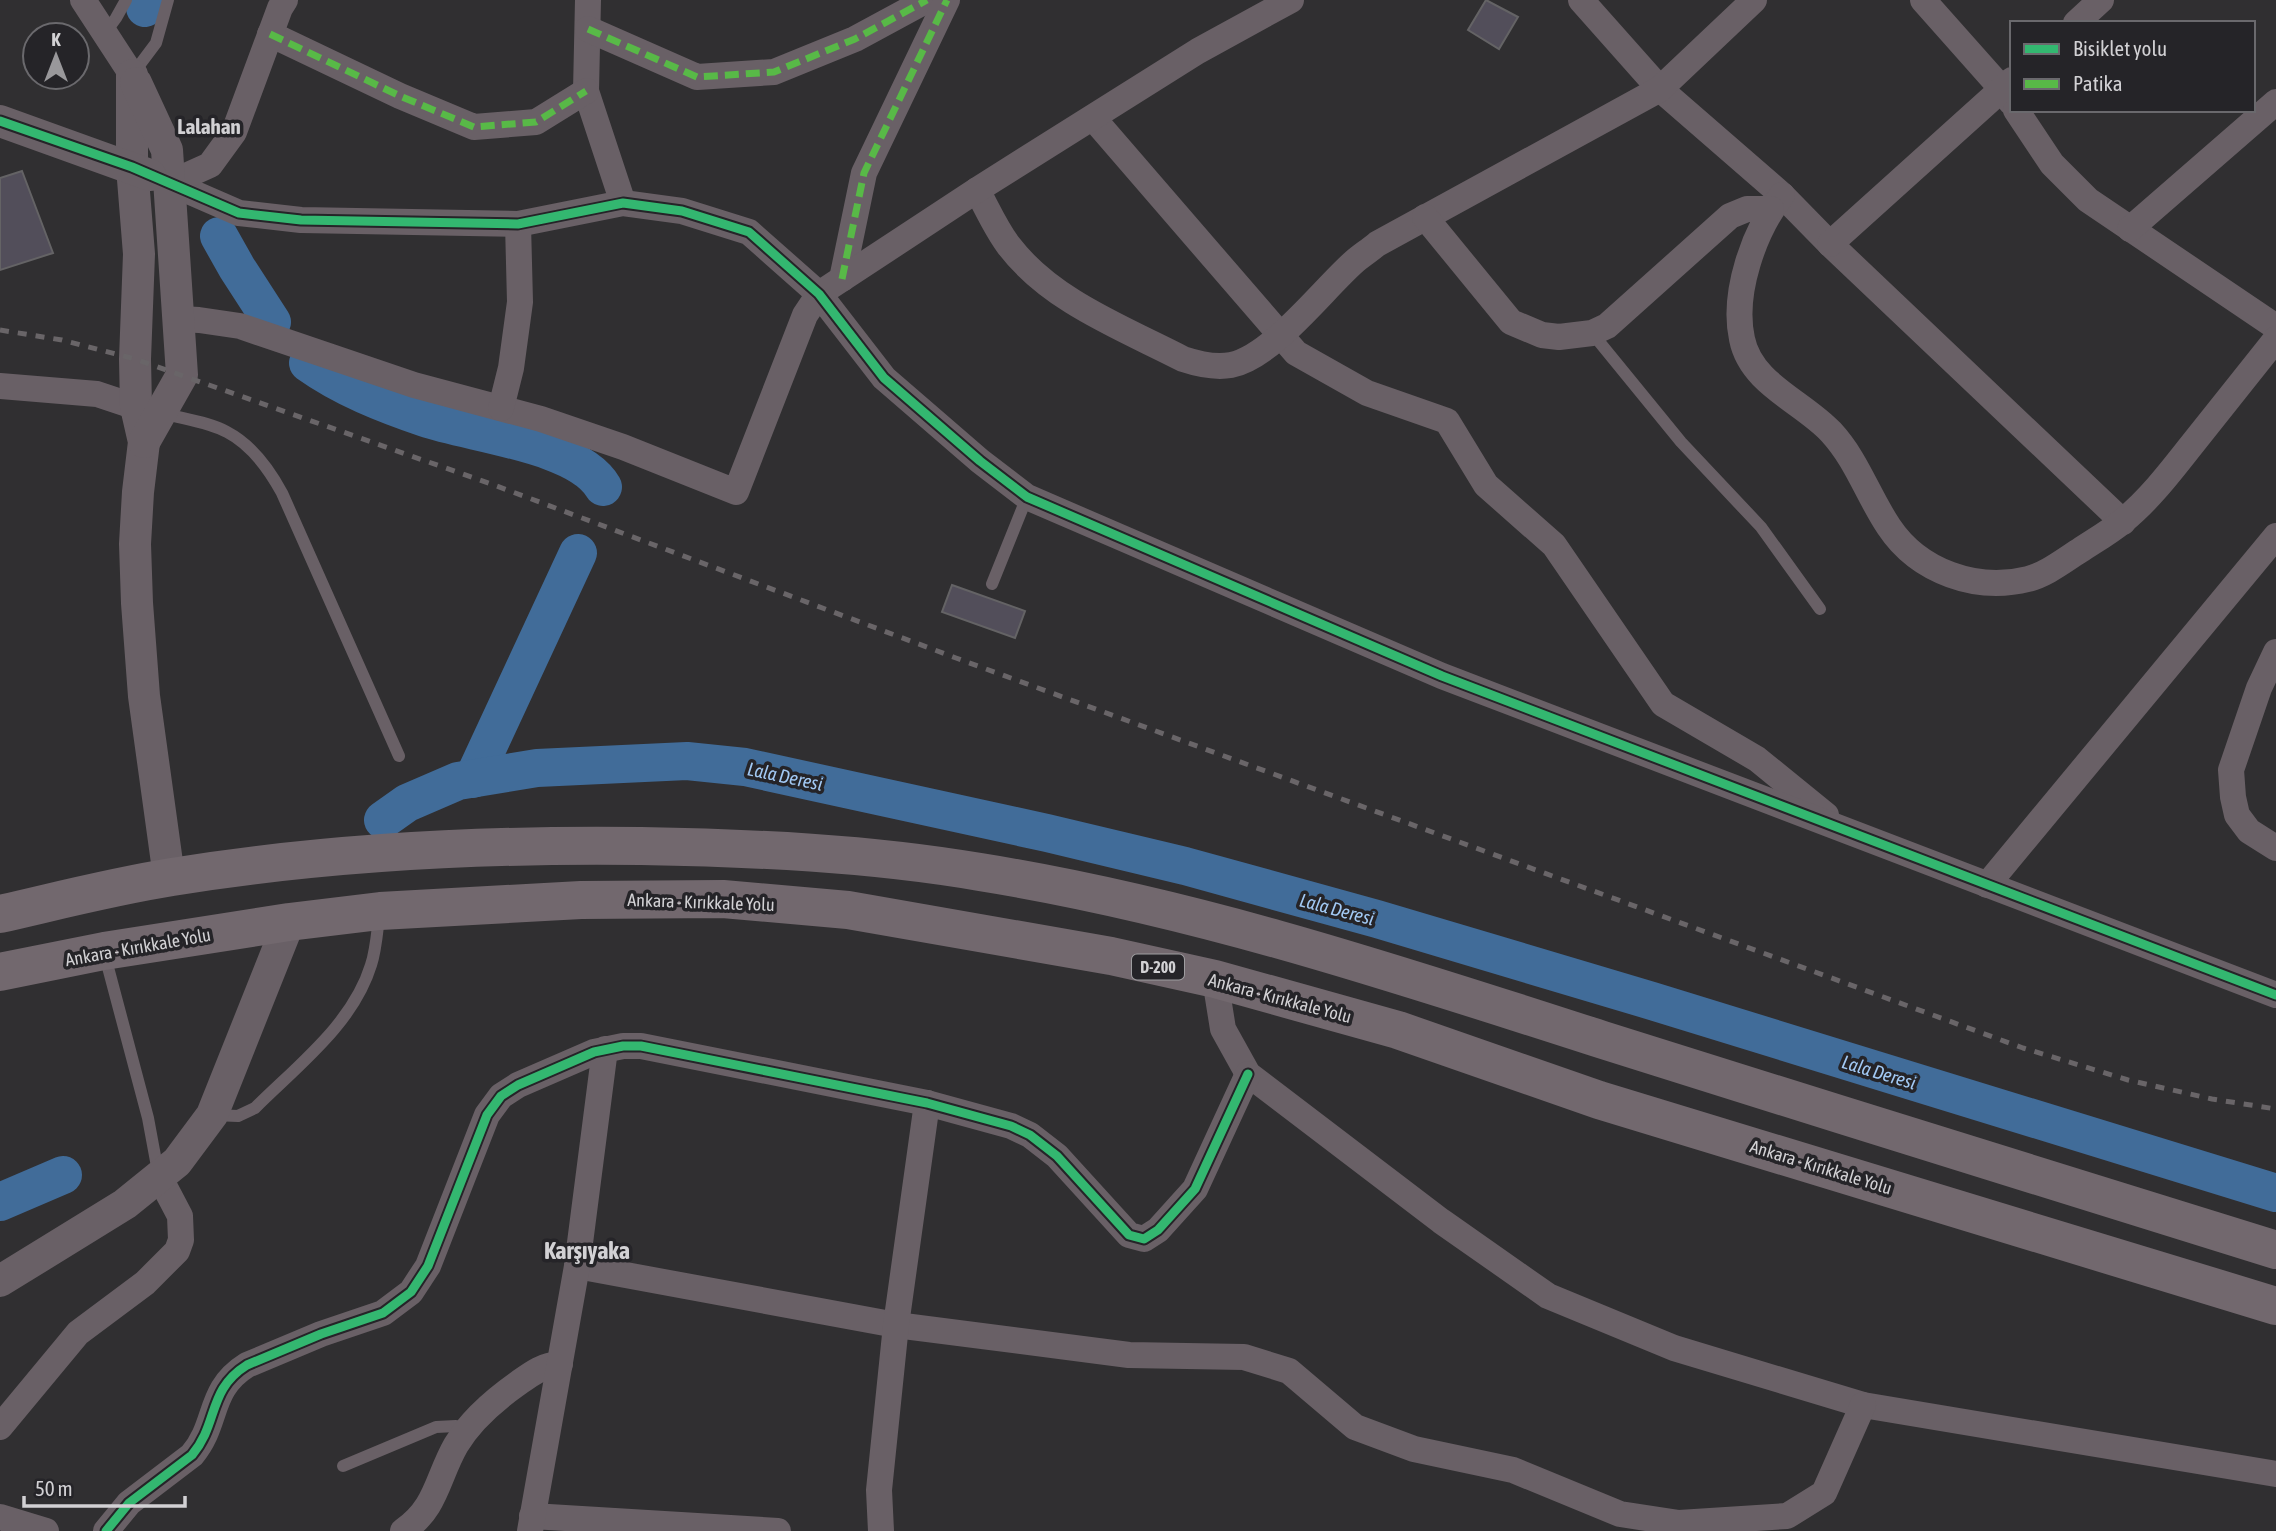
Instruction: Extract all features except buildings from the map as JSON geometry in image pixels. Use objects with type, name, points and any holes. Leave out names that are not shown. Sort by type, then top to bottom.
[{"type":"highway","points":[[0,914],[169,877],[299,860],[453,848],[584,845],[748,849],[854,856],[978,871],[1119,898],[1250,930],[1425,982],[2276,1250]]},
{"type":"highway","name":"Ankara - Kırıkkale Yolu","points":[[0,972],[104,951],[289,922],[380,911],[581,900],[723,899],[848,910],[1111,956],[1215,979],[1398,1030],[1599,1100],[2276,1306]]},
{"type":"street","points":[[83,0],[132,75],[167,150],[182,375],[149,410]]},
{"type":"street","points":[[170,183],[210,165],[234,132],[285,0]]},
{"type":"street","points":[[589,0],[586,91],[623,204]]},
{"type":"street","points":[[588,29],[697,77],[774,72],[855,39],[928,0]]},
{"type":"street","points":[[842,279],[864,173],[947,0]]},
{"type":"street","points":[[180,319],[240,326],[414,384],[580,431],[736,492],[805,315],[819,294],[977,190],[1198,51],[1291,0]]},
{"type":"street","points":[[1581,0],[1660,89],[1777,202],[1830,244],[2123,522]]},
{"type":"street","points":[[977,190],[1008,245],[1052,287],[1076,303],[1183,359],[1200,365],[1232,365],[1244,361],[1281,336],[1355,261],[1377,244],[1660,89],[1754,0]]},
{"type":"street","points":[[1923,0],[2010,95]]},
{"type":"street","points":[[2078,21],[2101,0]]},
{"type":"street","points":[[270,34],[400,96],[474,127],[536,122],[586,91]]},
{"type":"street","points":[[132,75],[132,167],[139,254],[135,359],[149,410],[138,492],[135,544],[137,603],[144,696],[169,877]]},
{"type":"street","points":[[1830,244],[2010,97]]},
{"type":"street","points":[[2130,229],[2276,102]]},
{"type":"street","points":[[2021,112],[2052,164],[2088,200],[2276,327]]},
{"type":"street","points":[[1093,118],[1296,353],[1367,393],[1447,421],[1486,485],[1554,545],[1663,704],[1757,759],[1847,831]]},
{"type":"street","points":[[0,121],[132,167],[239,213],[302,220],[518,224],[623,204],[682,211],[750,232],[819,294],[884,378],[980,461],[1027,497],[1442,676],[2276,995]]},
{"type":"street","points":[[1425,218],[1511,322],[1542,335],[1576,336],[1607,326],[1730,216],[1777,202]]},
{"type":"street","points":[[1777,202],[1759,231],[1749,257],[1739,309],[1742,340],[1753,366],[1771,386],[1793,399],[1833,434],[1859,471],[1888,526],[1903,544],[1927,564],[1951,576],[1977,582],[2003,583],[2029,579],[2049,571],[2123,522],[2160,485],[2276,339]]},
{"type":"street","points":[[501,408],[511,368],[520,302],[518,224]]},
{"type":"street","points":[[0,386],[97,394],[149,410]]},
{"type":"street","points":[[1987,885],[2276,536]]},
{"type":"street","points":[[2276,652],[2259,688],[2231,770],[2237,815],[2249,831],[2276,848]]},
{"type":"street","points":[[0,1281],[125,1204],[177,1162],[212,1115],[289,922]]},
{"type":"street","points":[[1215,979],[1223,1029],[1248,1074],[1441,1221],[1548,1296],[1674,1348],[1863,1405],[2276,1475]]},
{"type":"street","points":[[106,1531],[129,1503],[200,1446],[211,1423],[216,1399],[235,1372],[321,1334],[383,1313],[411,1292],[428,1266],[487,1115],[494,1104],[518,1085],[605,1049],[640,1046],[927,1103],[992,1120],[1030,1135],[1057,1156],[1129,1235],[1144,1239],[1158,1230],[1195,1189],[1248,1074]]},
{"type":"street","points":[[605,1049],[577,1266],[531,1524],[778,1531]]},
{"type":"street","points":[[881,1531],[879,1490],[896,1325],[927,1103]]},
{"type":"street","points":[[0,1427],[78,1333],[145,1283],[177,1251],[182,1228],[180,1216],[159,1176]]},
{"type":"street","points":[[577,1266],[896,1325],[1129,1355],[1244,1357],[1289,1371],[1355,1427],[1367,1432],[1414,1449],[1513,1470],[1619,1514],[1679,1522],[1787,1516],[1824,1493],[1863,1405]]},
{"type":"street","points":[[403,1531],[426,1511],[452,1453],[466,1430],[495,1399],[539,1368],[560,1364]]},
{"type":"street","points":[[0,1517],[46,1531]]},
{"type":"lane","points":[[104,33],[116,19],[126,0]]},
{"type":"lane","points":[[132,75],[156,43],[168,0]]},
{"type":"lane","points":[[1592,333],[1681,442],[1761,527],[1821,609]]},
{"type":"lane","points":[[149,410],[225,431],[242,442],[267,467],[282,493],[399,756]]},
{"type":"lane","points":[[992,584],[1027,497]]},
{"type":"lane","points":[[212,1115],[238,1115],[255,1108],[337,1025],[350,1007],[371,966],[380,911]]},
{"type":"lane","points":[[104,951],[143,1098],[159,1176]]},
{"type":"lane","points":[[344,1466],[436,1427],[456,1426],[466,1430]]},
{"type":"waterway","points":[[145,8],[147,0]]},
{"type":"waterway","points":[[219,236],[272,322]]},
{"type":"waterway","points":[[308,363],[350,388],[410,413],[548,450],[590,472],[603,487]]},
{"type":"waterway","points":[[473,779],[578,553]]},
{"type":"waterway","name":"Lala Deresi","points":[[383,820],[407,803],[458,781],[537,768],[687,761],[745,767],[1185,866],[1377,919],[2276,1193]]},
{"type":"waterway","points":[[0,1202],[63,1175]]},
{"type":"railway","points":[[0,330],[62,340],[135,359],[494,485],[956,658],[2023,1048],[2128,1080],[2212,1099],[2276,1109]]},
{"type":"marked path","points":[[588,29],[697,77],[774,72],[855,39],[927,0]]},
{"type":"marked path","points":[[842,279],[864,173],[947,0]]},
{"type":"marked path","points":[[270,34],[400,96],[474,127],[536,122],[586,91]]},
{"type":"cycle path","points":[[0,121],[132,167],[239,213],[301,220],[518,224],[623,203],[682,211],[749,232],[819,294],[884,378],[980,461],[1027,497],[1442,676],[2276,995]]},
{"type":"cycle path","points":[[106,1531],[129,1503],[192,1455],[206,1431],[219,1396],[234,1375],[247,1365],[321,1334],[383,1313],[411,1292],[428,1266],[487,1115],[501,1096],[518,1085],[594,1052],[623,1046],[641,1046],[927,1103],[1011,1126],[1030,1135],[1057,1156],[1129,1235],[1144,1239],[1158,1230],[1195,1189],[1248,1074]]},
{"type":"district","name":"Lalahan","points":[[209,126]]},
{"type":"district","name":"Karşıyaka","points":[[587,1250]]}]
